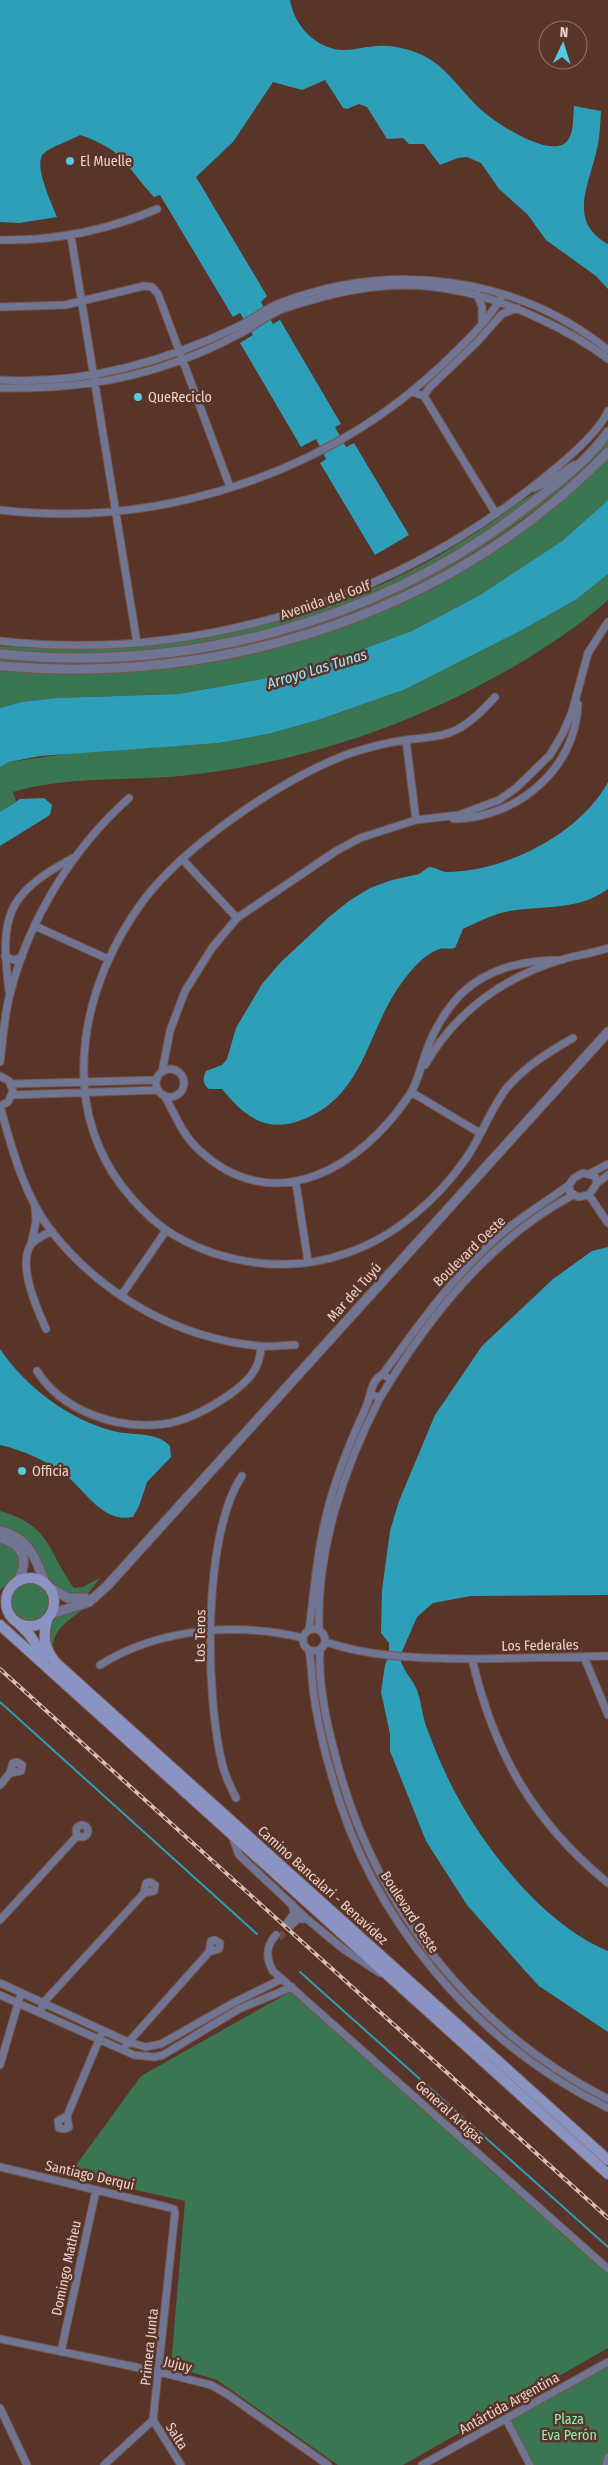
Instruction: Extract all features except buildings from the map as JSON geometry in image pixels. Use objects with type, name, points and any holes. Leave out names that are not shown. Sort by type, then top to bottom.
[{"type":"main road","points":[[0,1592],[15,1583],[31,1578],[47,1586],[54,1604],[49,1616],[32,1626],[13,1619],[6,1604],[7,1594],[15,1583]]},
{"type":"main road","name":"Camino Bancalari - Benavídez","points":[[0,1608],[29,1634],[52,1668],[67,1684]]},
{"type":"main road","name":"Camino Bancalari - Benavídez","points":[[49,1616],[44,1638],[48,1652],[56,1662],[608,2160]]},
{"type":"main road","name":"Camino Bancalari - Benavídez","points":[[0,1626],[67,1684],[608,2174]]},
{"type":"street","points":[[0,240],[30,241],[71,236],[132,220],[157,209]]},
{"type":"street","points":[[71,236],[137,643]]},
{"type":"street","points":[[0,388],[51,388],[94,379],[180,356],[300,300],[387,282],[443,281],[480,286],[504,293],[571,324],[608,350]]},
{"type":"street","points":[[387,282],[443,287],[500,300],[568,332],[608,359]]},
{"type":"street","points":[[0,307],[36,307],[81,302],[144,286],[151,286],[158,294],[230,487]]},
{"type":"street","points":[[0,510],[64,514],[117,511],[189,500],[289,466],[330,445],[373,419],[412,392],[456,352],[482,324],[504,293]]},
{"type":"street","points":[[477,294],[484,313],[482,324]]},
{"type":"street","points":[[424,396],[432,385],[477,342],[502,314],[518,308]]},
{"type":"street","points":[[0,380],[94,379]]},
{"type":"street","points":[[412,392],[424,396],[496,514]]},
{"type":"street","points":[[0,641],[68,645],[137,643],[236,628],[316,606],[372,585],[463,537],[528,491],[553,471],[593,432],[603,421],[608,411]]},
{"type":"street","name":"Avenida del Golf","points":[[0,654],[56,658],[163,654],[225,644],[320,618],[390,590],[458,555],[516,516],[585,458],[608,432]]},
{"type":"street","name":"Avenida del Golf","points":[[0,666],[103,669],[164,665],[227,656],[324,629],[402,597],[464,565],[557,500],[608,452]]},
{"type":"street","points":[[528,491],[549,482],[585,458]]},
{"type":"street","points":[[439,819],[459,815],[498,800],[533,774],[550,756],[563,733],[578,692],[588,653],[608,622]]},
{"type":"street","points":[[562,960],[516,963],[496,970],[478,981],[457,999],[437,1024],[411,1092],[383,1129],[350,1158],[332,1170],[296,1183],[268,1182],[242,1177],[216,1164],[187,1136],[164,1096],[158,1090],[156,1080],[162,1072],[170,1031],[186,991],[212,948],[237,918],[336,851],[360,838],[416,820],[468,819],[490,814],[543,783],[560,763],[572,736],[577,719],[578,692]]},
{"type":"street","points":[[495,697],[481,712],[453,732],[374,746],[310,771],[213,833],[182,860],[144,900],[108,960],[86,1030],[82,1083],[84,1092],[95,1138],[110,1170],[130,1197],[165,1232],[203,1250],[251,1264],[274,1266],[308,1262],[347,1254],[366,1245],[414,1214],[451,1178],[467,1158],[507,1088],[526,1069],[572,1038]]},
{"type":"street","points":[[563,733],[572,736]]},
{"type":"street","points":[[406,740],[416,820]]},
{"type":"street","points":[[0,1062],[10,994],[22,957],[35,926],[73,857],[114,811],[129,798]]},
{"type":"street","points":[[498,800],[503,808]]},
{"type":"street","points":[[10,994],[5,956],[6,929],[14,906],[26,889],[44,873],[73,857]]},
{"type":"street","points":[[182,860],[237,918]]},
{"type":"street","points":[[44,873],[53,878],[55,888]]},
{"type":"street","points":[[35,926],[108,960]]},
{"type":"street","points":[[415,1083],[431,1054],[448,1031],[476,1004],[520,975],[562,960],[608,948]]},
{"type":"street","points":[[5,956],[14,960],[22,957]]},
{"type":"street","points":[[516,963],[520,975]]},
{"type":"street","points":[[437,1024],[448,1031]]},
{"type":"street","name":"Mar del Tuyú","points":[[120,1569],[608,1032]]},
{"type":"street","points":[[166,1050],[174,1070],[179,1073],[183,1080],[174,1115]]},
{"type":"street","points":[[162,1072],[174,1070]]},
{"type":"street","points":[[0,1076],[11,1084],[156,1080]]},
{"type":"street","points":[[11,1084],[12,1094],[8,1102],[0,1106],[14,1160],[52,1231],[90,1272],[120,1296],[155,1317],[183,1329],[214,1338],[262,1347],[295,1345]]},
{"type":"street","points":[[12,1094],[158,1090]]},
{"type":"street","points":[[411,1092],[480,1133]]},
{"type":"street","points":[[164,1096],[178,1094]]},
{"type":"street","points":[[0,1135],[8,1137]]},
{"type":"street","points":[[589,1196],[578,1197],[573,1195],[569,1185],[578,1174],[591,1174],[608,1164]]},
{"type":"street","points":[[591,1174],[597,1183]]},
{"type":"street","points":[[589,1196],[597,1183],[608,1175]]},
{"type":"street","points":[[296,1183],[308,1262]]},
{"type":"street","name":"Boulevard Oeste","points":[[371,1394],[374,1382],[383,1374],[430,1308],[463,1270],[508,1229],[569,1185]]},
{"type":"street","name":"Boulevard Oeste","points":[[380,1398],[446,1302],[469,1276],[522,1228],[542,1213],[573,1195]]},
{"type":"street","points":[[589,1196],[608,1223]]},
{"type":"street","points":[[35,1202],[36,1221],[27,1265],[29,1283],[46,1329]]},
{"type":"street","points":[[30,1245],[39,1237],[52,1231]]},
{"type":"street","points":[[120,1296],[165,1232]]},
{"type":"street","points":[[463,1270],[469,1276]]},
{"type":"street","points":[[36,1371],[44,1383],[56,1395],[91,1413],[128,1423],[164,1424],[183,1419],[214,1406],[244,1384],[257,1369],[262,1347]]},
{"type":"street","points":[[383,1374],[391,1380]]},
{"type":"street","points":[[371,1394],[380,1398],[355,1451],[337,1508],[325,1560],[320,1630],[326,1642],[320,1650],[309,1650],[304,1645],[303,1638],[309,1630],[317,1560],[328,1506],[346,1452],[371,1394]]},
{"type":"street","name":"Los Teros","points":[[236,1798],[227,1779],[220,1749],[212,1685],[211,1630],[216,1564],[224,1517],[228,1502],[242,1476]]},
{"type":"street","points":[[328,1506],[337,1508]]},
{"type":"street","points":[[0,1531],[15,1535],[29,1547],[47,1586],[68,1598],[85,1598],[120,1569]]},
{"type":"street","points":[[0,1538],[13,1543],[23,1555],[24,1567],[15,1583]]},
{"type":"street","points":[[49,1616],[89,1602],[107,1586],[120,1569]]},
{"type":"street","points":[[100,1665],[127,1650],[147,1643],[211,1630],[255,1630],[303,1638]]},
{"type":"street","points":[[309,1630],[320,1630]]},
{"type":"street","name":"Los Federales","points":[[326,1642],[351,1649],[401,1656],[472,1659],[608,1656]]},
{"type":"street","name":"Boulevard Oeste","points":[[309,1650],[315,1702],[331,1774],[352,1834],[375,1883],[402,1927],[440,1978],[475,2016],[571,2088],[608,2108]]},
{"type":"street","name":"Boulevard Oeste","points":[[320,1650],[320,1671],[326,1716],[339,1772],[356,1822],[379,1875],[412,1928],[479,2008],[530,2056],[608,2099]]},
{"type":"street","points":[[584,1657],[608,1715]]},
{"type":"street","points":[[472,1659],[487,1716],[514,1773],[552,1829],[583,1862],[608,1883]]},
{"type":"street","points":[[331,1774],[339,1772]]},
{"type":"street","points":[[0,1784],[10,1773]]},
{"type":"street","points":[[231,1833],[239,1855],[308,1919],[349,1953],[398,1983]]},
{"type":"street","points":[[0,1920],[78,1835]]},
{"type":"street","points":[[40,2012],[44,2002],[144,1893]]},
{"type":"street","points":[[291,1903],[294,1913],[289,1925],[298,1919],[308,1919]]},
{"type":"street","points":[[0,1983],[128,2042],[146,2047],[161,2044],[279,1976],[269,1963],[268,1951],[269,1945],[278,1936]]},
{"type":"street","points":[[122,2050],[209,1952]]},
{"type":"street","points":[[440,1978],[447,1972]]},
{"type":"street","name":"General Artigas","points":[[279,1976],[608,2269]]},
{"type":"street","points":[[0,1995],[122,2050],[146,2057],[163,2055],[239,2009],[292,1987]]},
{"type":"street","points":[[0,2065],[21,1993]]},
{"type":"street","points":[[235,2002],[239,2009]]},
{"type":"street","points":[[67,2116],[104,2030]]},
{"type":"street","name":"Santiago Derqui","points":[[0,2167],[174,2209]]},
{"type":"street","name":"Domingo Matheu","points":[[61,2352],[96,2190]]},
{"type":"street","name":"Primera Junta","points":[[153,2420],[174,2209]]},
{"type":"street","name":"Jujuy","points":[[0,2340],[159,2372],[219,2389],[328,2465]]},
{"type":"street","name":"Antártida Argentina","points":[[422,2465],[608,2362]]},
{"type":"street","points":[[0,2408],[27,2465]]},
{"type":"street","points":[[506,2419],[530,2465]]},
{"type":"street","points":[[104,2465],[153,2420]]},
{"type":"street","name":"Salta","points":[[153,2420],[181,2465]]},
{"type":"street","points":[[606,2465],[608,2456]]},
{"type":"green space","points":[[608,441],[608,447],[552,496],[494,539],[434,576],[371,607],[305,631],[237,649],[166,661],[91,666],[0,663],[0,659],[69,663],[138,660],[206,651],[273,636],[339,615],[402,588],[462,555],[520,517],[577,472]]},
{"type":"green space","points":[[608,458],[608,500],[562,541],[480,595],[412,631],[336,659],[258,680],[178,694],[57,698],[21,702],[0,708],[0,670],[70,673],[139,670],[208,662],[275,647],[341,626],[404,600],[466,567],[557,504]]},
{"type":"green space","points":[[546,488],[494,526],[440,561],[364,598],[284,625],[243,636],[160,650],[88,654],[0,651],[0,646],[105,648],[157,644],[260,626],[310,612],[360,594],[408,572],[474,534],[526,498]]},
{"type":"green space","points":[[608,574],[608,600],[562,636],[475,688],[397,723],[315,750],[274,761],[232,769],[167,777],[78,781],[34,787],[13,792],[16,801],[0,812],[0,767],[9,762],[80,752],[219,743],[268,734],[318,720],[406,689],[524,629],[577,599]]},
{"type":"green space","points":[[0,1511],[17,1517],[39,1532],[74,1588],[83,1587],[100,1578],[87,1595],[76,1597],[57,1587],[49,1579],[38,1554],[24,1537],[0,1527]]},
{"type":"green space","points":[[0,1543],[13,1548],[21,1565],[15,1578],[0,1590]]},
{"type":"green space","points":[[34,1582],[41,1585],[47,1591],[50,1602],[49,1610],[41,1619],[34,1622],[26,1622],[19,1619],[11,1610],[10,1598],[13,1591],[22,1583]]},
{"type":"green space","points":[[87,1606],[59,1630],[53,1650],[49,1630],[51,1624],[61,1615]]},
{"type":"green space","points":[[290,1992],[608,2266],[608,2348],[403,2465],[338,2465],[217,2380],[171,2366],[185,2201],[69,2175],[141,2076]]},
{"type":"green space","name":"Plaza Eva Perón","points":[[608,2362],[608,2457],[606,2465],[530,2465],[506,2419]]},
{"type":"water","points":[[0,0],[290,0],[296,19],[308,35],[316,41],[334,49],[348,50],[390,46],[421,54],[442,68],[477,106],[491,118],[513,132],[539,144],[561,145],[568,140],[572,128],[574,106],[601,111],[600,132],[584,203],[588,225],[596,235],[608,244],[608,289],[596,276],[546,240],[528,215],[499,189],[481,163],[467,157],[458,158],[440,165],[424,144],[409,144],[403,138],[387,139],[367,107],[359,104],[347,109],[343,108],[325,80],[302,90],[273,82],[233,142],[196,177],[267,296],[261,302],[273,324],[280,320],[341,424],[335,427],[346,447],[354,443],[409,535],[375,555],[320,463],[326,459],[316,439],[301,447],[240,343],[253,335],[240,313],[233,317],[160,195],[154,197],[116,153],[80,135],[48,150],[41,158],[40,165],[44,184],[57,217],[19,223],[0,222]]},
{"type":"water","name":"Arroyo Las Tunas","points":[[608,500],[608,574],[577,599],[524,629],[406,689],[318,720],[268,734],[219,743],[40,756],[9,762],[0,767],[0,708],[21,702],[57,698],[178,694],[258,680],[336,659],[412,631],[480,595],[562,541]]},
{"type":"water","points":[[608,782],[608,889],[597,896],[573,904],[523,909],[492,916],[463,929],[455,948],[439,949],[427,955],[410,972],[391,1000],[351,1080],[337,1097],[319,1112],[296,1122],[273,1124],[263,1122],[245,1113],[222,1089],[209,1089],[205,1085],[206,1071],[222,1065],[227,1059],[236,1028],[262,984],[280,963],[349,901],[370,888],[392,880],[419,874],[429,867],[447,872],[469,870],[493,865],[516,857],[560,833],[579,818],[595,801]]},
{"type":"water","points":[[44,798],[52,805],[50,815],[0,846],[0,812],[20,799]]},
{"type":"water","points":[[608,1247],[608,1595],[471,1596],[433,1603],[417,1617],[400,1656],[402,1665],[417,1690],[426,1726],[445,1772],[474,1824],[492,1850],[512,1876],[558,1920],[583,1938],[608,1951],[608,2032],[539,1986],[467,1905],[426,1841],[390,1751],[390,1734],[381,1692],[385,1665],[389,1655],[389,1643],[381,1633],[382,1590],[390,1531],[399,1501],[435,1415],[482,1346],[553,1279],[592,1251]]},
{"type":"water","points":[[0,1349],[22,1376],[49,1400],[64,1410],[96,1426],[113,1431],[151,1436],[165,1441],[170,1446],[171,1457],[147,1482],[133,1517],[122,1518],[112,1515],[95,1504],[57,1469],[25,1453],[0,1445]]},
{"type":"waterway","points":[[0,1702],[257,1934]]},
{"type":"waterway","points":[[300,1972],[608,2247]]},
{"type":"tunnel","points":[[279,1938],[290,1926]]},
{"type":"railway","points":[[0,1669],[608,2218]]},
{"type":"place","name":"El Muelle","points":[[70,161]]},
{"type":"place","name":"QueReciclo","points":[[138,397]]},
{"type":"place","name":"Officia","points":[[22,1471]]}]
